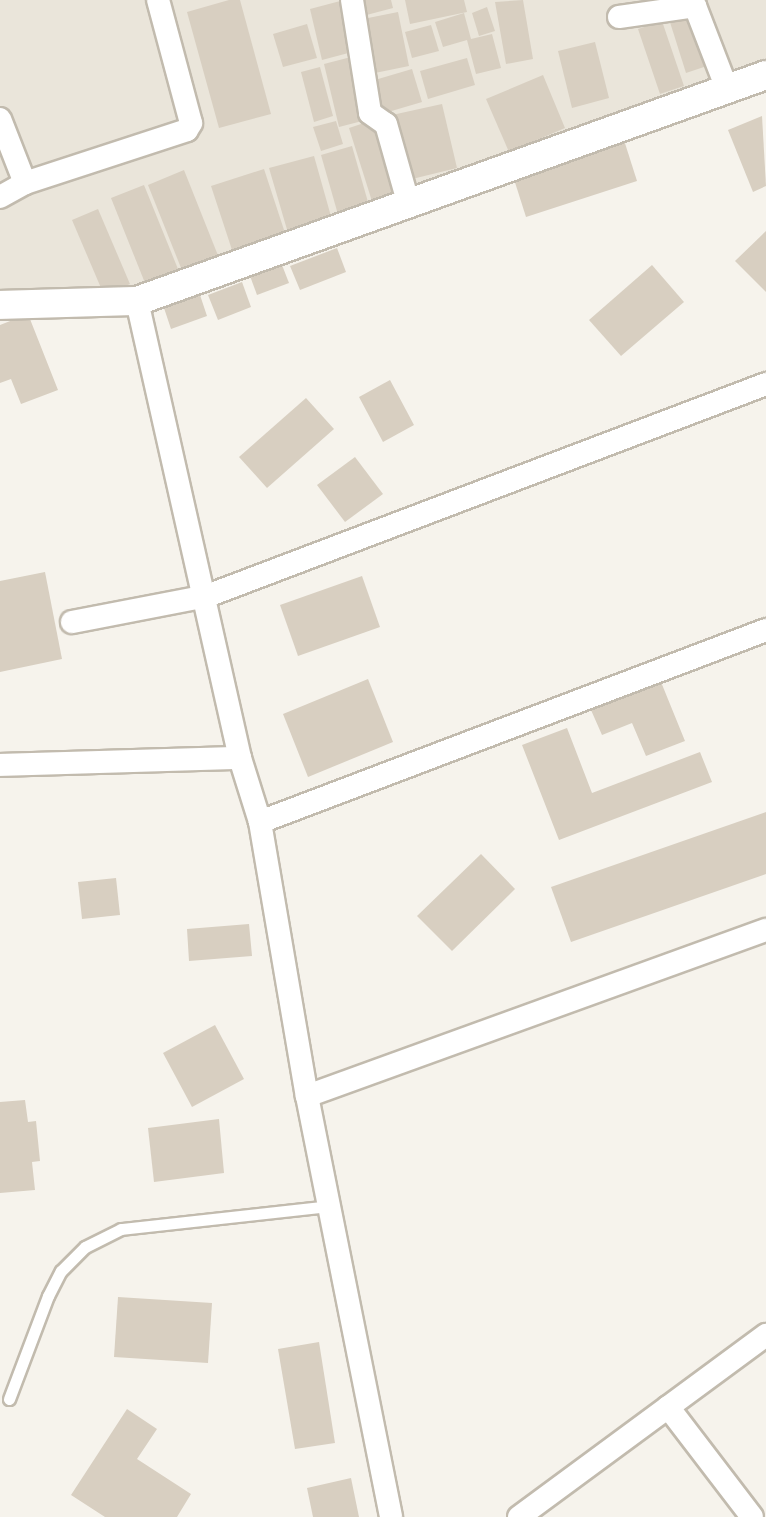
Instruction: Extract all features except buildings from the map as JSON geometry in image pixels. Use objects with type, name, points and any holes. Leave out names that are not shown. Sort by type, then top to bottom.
[{"type":"street","points":[[0,197],[25,183],[187,130],[191,123],[158,0]]},
{"type":"street","points":[[352,0],[370,113],[386,124],[408,202]]},
{"type":"street","points":[[619,17],[695,6],[727,89]]},
{"type":"street","points":[[0,305],[137,301],[766,75]]},
{"type":"street","points":[[0,119],[25,183]]},
{"type":"street","points":[[137,301],[207,596],[240,758],[260,822],[307,1096],[391,1517]]},
{"type":"street","points":[[72,622],[207,596],[766,384]]},
{"type":"street","points":[[260,822],[766,630]]},
{"type":"street","points":[[0,765],[240,758]]},
{"type":"street","points":[[307,1096],[766,930]]},
{"type":"street","points":[[519,1517],[766,1335]]},
{"type":"street","points":[[668,1407],[752,1517]]},
{"type":"lane","points":[[9,1399],[48,1296],[61,1271],[85,1247],[121,1229],[330,1206]]},
{"type":"shaded area","points":[[0,0],[766,0],[766,68],[142,301],[0,302]]}]
